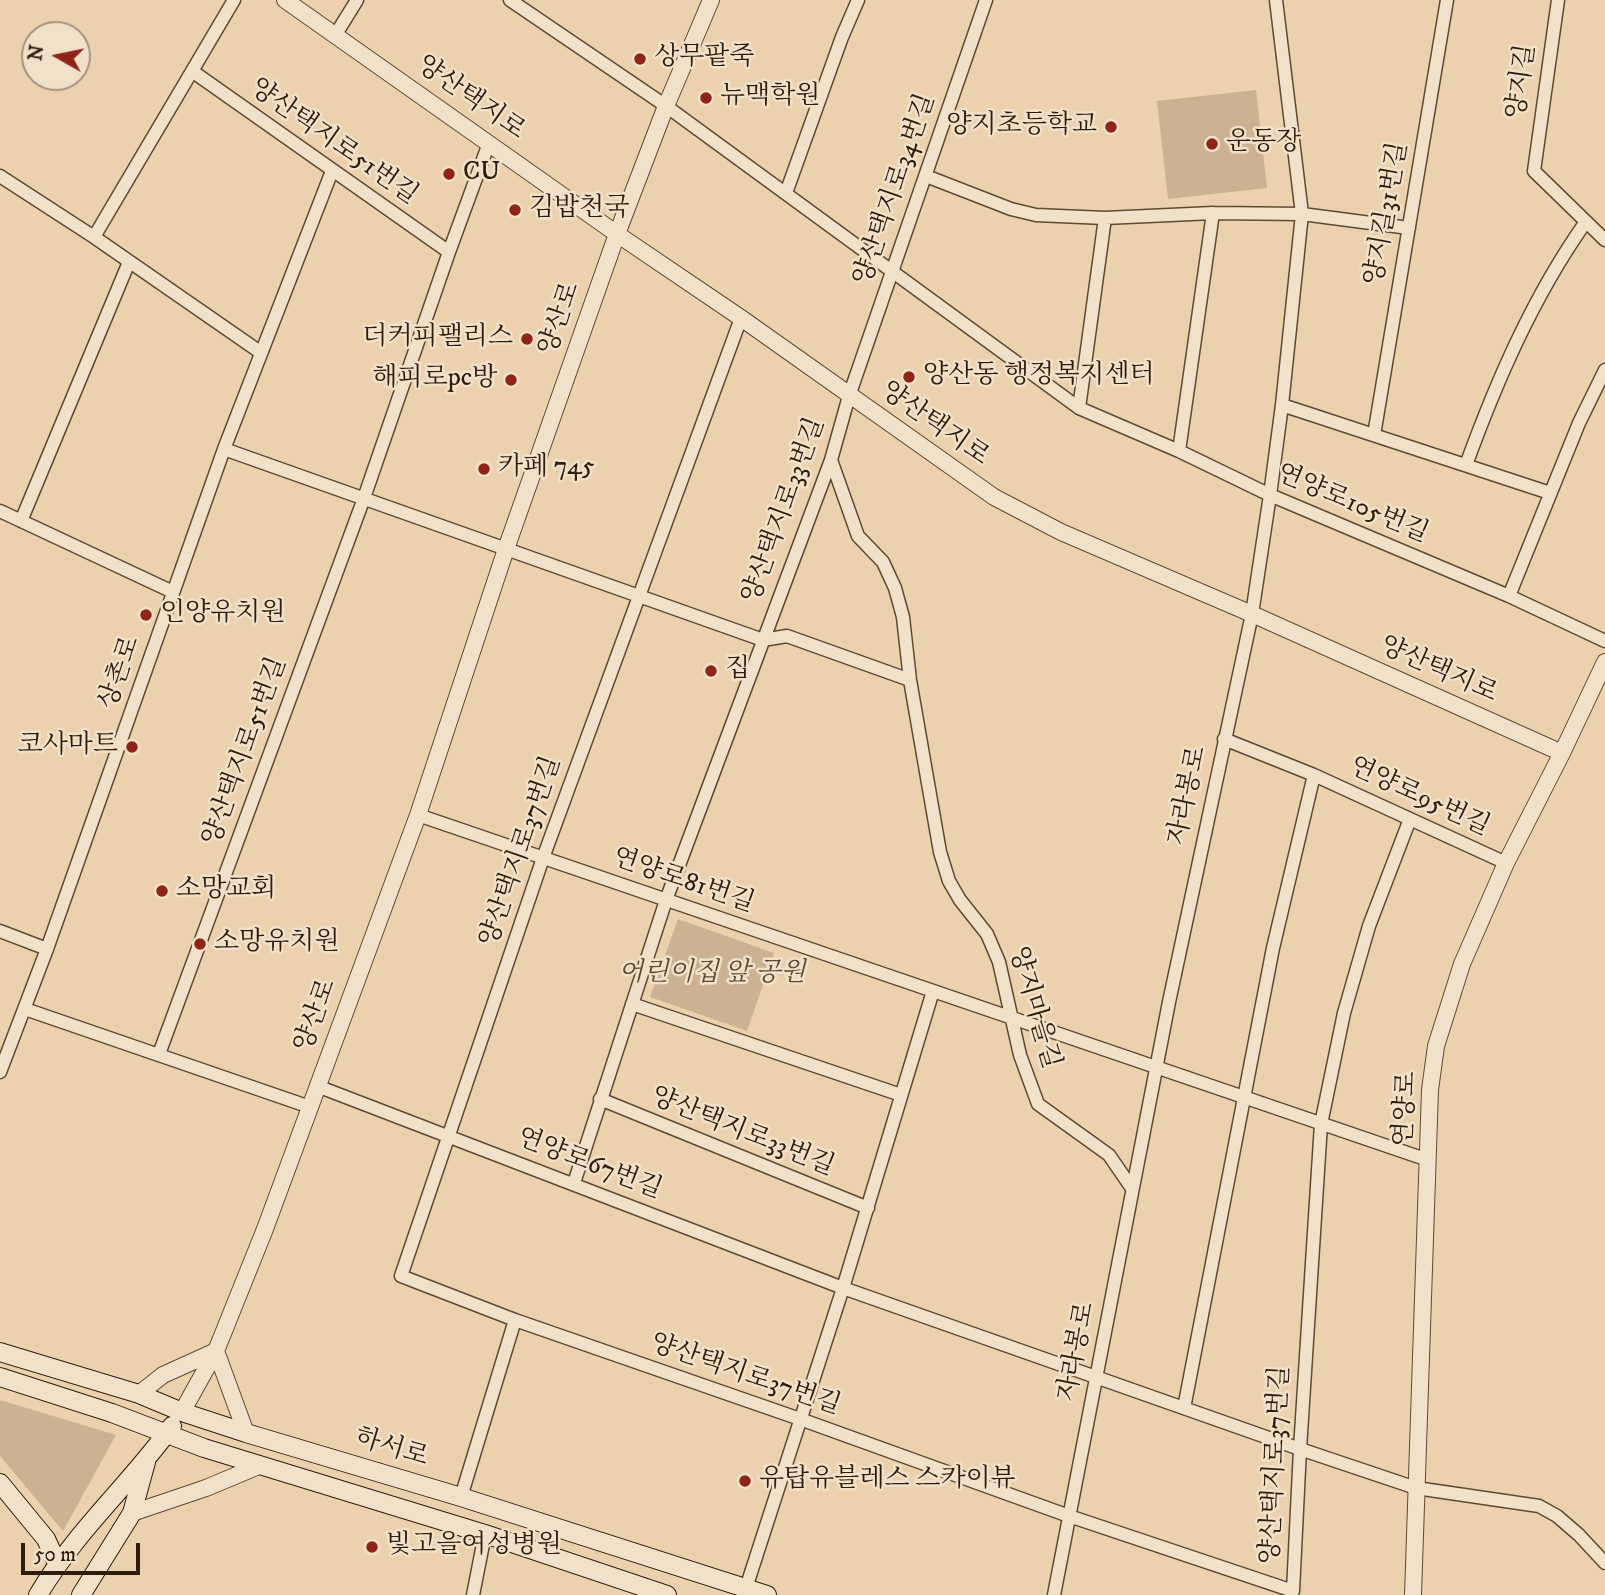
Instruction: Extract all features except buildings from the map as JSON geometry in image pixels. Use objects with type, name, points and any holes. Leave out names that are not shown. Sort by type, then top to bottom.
[{"type":"main road","name":"하서로","points":[[0,1352],[139,1394],[182,1412],[246,1433],[461,1497],[767,1595]]},
{"type":"main road","name":"하서로","points":[[0,1377],[204,1448],[485,1534],[667,1595]]},
{"type":"main road","points":[[38,1595],[57,1563],[109,1499],[146,1459],[182,1412]]},
{"type":"main road","points":[[81,1595],[132,1513],[146,1459]]},
{"type":"main road","points":[[0,1483],[46,1539],[57,1563]]},
{"type":"street","points":[[94,237],[234,0]]},
{"type":"street","name":"양산택지로","points":[[285,0],[993,497],[1027,516],[1562,753]]},
{"type":"street","points":[[336,34],[357,0]]},
{"type":"street","points":[[510,0],[666,106]]},
{"type":"street","name":"양산로","points":[[182,1412],[216,1350],[265,1229],[418,816],[506,549],[617,234],[666,106],[711,0]]},
{"type":"street","points":[[786,193],[858,0]]},
{"type":"street","name":"양산택지로34번길","points":[[849,396],[986,0]]},
{"type":"street","name":"자라봉로","points":[[1054,1595],[1171,988],[1252,614],[1270,495],[1302,214],[1276,0]]},
{"type":"street","name":"양지길31번길","points":[[1374,435],[1447,0]]},
{"type":"street","name":"양지길","points":[[1558,0],[1534,171],[1585,223]]},
{"type":"street","name":"양산택지로51번길","points":[[192,71],[449,252]]},
{"type":"street","name":"연양로105번길","points":[[666,106],[1079,408],[1179,451],[1270,495],[1508,596],[1605,641]]},
{"type":"street","name":"양산택지로51번길","points":[[159,1054],[364,498],[489,143]]},
{"type":"street","name":"상촌로","points":[[0,1072],[47,949],[224,449],[332,172]]},
{"type":"street","points":[[0,176],[94,237],[260,352]]},
{"type":"street","points":[[926,176],[1011,209],[1035,215],[1104,218],[1213,213],[1302,214],[1409,228]]},
{"type":"street","points":[[1179,451],[1213,213]]},
{"type":"street","points":[[1079,408],[1104,218]]},
{"type":"street","points":[[1466,465],[1520,335],[1556,265],[1585,223],[1605,240]]},
{"type":"street","points":[[21,521],[130,262]]},
{"type":"street","name":"양산택지로37번길","points":[[741,318],[543,858],[401,1276],[515,1321],[800,1419],[1069,1516],[1293,1591],[1321,1124],[1344,1013],[1367,935],[1410,819]]},
{"type":"street","points":[[1508,596],[1573,437],[1605,370]]},
{"type":"street","name":"양산택지로33번길","points":[[573,1183],[666,900],[831,460],[849,396]]},
{"type":"street","points":[[1282,405],[1550,493]]},
{"type":"street","points":[[224,449],[506,549]]},
{"type":"street","name":"양지마을길","points":[[831,460],[858,536],[883,562],[895,588],[903,617],[910,680],[945,868],[960,900],[987,934],[995,953],[1020,1055],[1038,1104],[1109,1155],[1131,1187]]},
{"type":"street","points":[[0,511],[173,592]]},
{"type":"street","name":"양산택지로33번길","points":[[506,549],[762,640]]},
{"type":"street","points":[[762,640],[787,636],[910,680]]},
{"type":"street","name":"연양로","points":[[1413,1595],[1430,1090],[1436,1046],[1462,964],[1506,863],[1605,662]]},
{"type":"street","name":"연양로95번길","points":[[1224,738],[1314,775],[1506,863]]},
{"type":"street","name":"연양로95번길","points":[[1243,1097],[1273,948],[1314,775]]},
{"type":"street","name":"연양로81번길","points":[[418,816],[1428,1160]]},
{"type":"street","points":[[0,930],[47,949]]},
{"type":"street","points":[[746,1588],[844,1288],[933,991]]},
{"type":"street","points":[[632,1004],[901,1095]]},
{"type":"street","points":[[25,1009],[310,1107]]},
{"type":"street","name":"연양로67번길","points":[[317,1086],[844,1288],[1300,1449],[1416,1488],[1539,1506],[1564,1522],[1605,1563]]},
{"type":"street","points":[[1184,1408],[1243,1097]]},
{"type":"street","name":"양산택지로33번길","points":[[600,1100],[868,1208]]},
{"type":"street","points":[[461,1497],[515,1321]]},
{"type":"street","points":[[139,1394],[163,1375],[216,1350],[246,1433]]},
{"type":"street","points":[[132,1513],[206,1488],[261,1465]]},
{"type":"street","points":[[473,1595],[485,1534]]},
{"type":"green space","name":"운동장","points":[[1256,90],[1267,188],[1168,199],[1157,101]]},
{"type":"green space","name":"어린이집 앞 공원","points":[[678,919],[774,953],[747,1031],[650,997]]},
{"type":"green space","points":[[0,1400],[116,1435],[63,1531],[0,1456]]},
{"type":"place","name":"상무팥죽","points":[[640,59]]},
{"type":"place","name":"뉴맥학원","points":[[706,98]]},
{"type":"place","name":"양지초등학교","points":[[1111,127]]},
{"type":"place","name":"운동장","points":[[1212,144]]},
{"type":"place","name":"CU","points":[[449,174]]},
{"type":"place","name":"김밥천국","points":[[515,210]]},
{"type":"place","name":"더커피팰리스","points":[[527,339]]},
{"type":"place","name":"양산동 행정복지센터","points":[[909,377]]},
{"type":"place","name":"해피로pc방","points":[[511,380]]},
{"type":"place","name":"카페 745","points":[[484,469]]},
{"type":"place","name":"인양유치원","points":[[146,615]]},
{"type":"place","name":"집","points":[[711,671]]},
{"type":"place","name":"코사마트","points":[[132,747]]},
{"type":"place","name":"소망교회","points":[[162,891]]},
{"type":"place","name":"소망유치원","points":[[200,944]]},
{"type":"place","name":"유탑유블레스 스카이뷰","points":[[745,1481]]},
{"type":"place","name":"빛고을여성병원","points":[[372,1547]]}]
